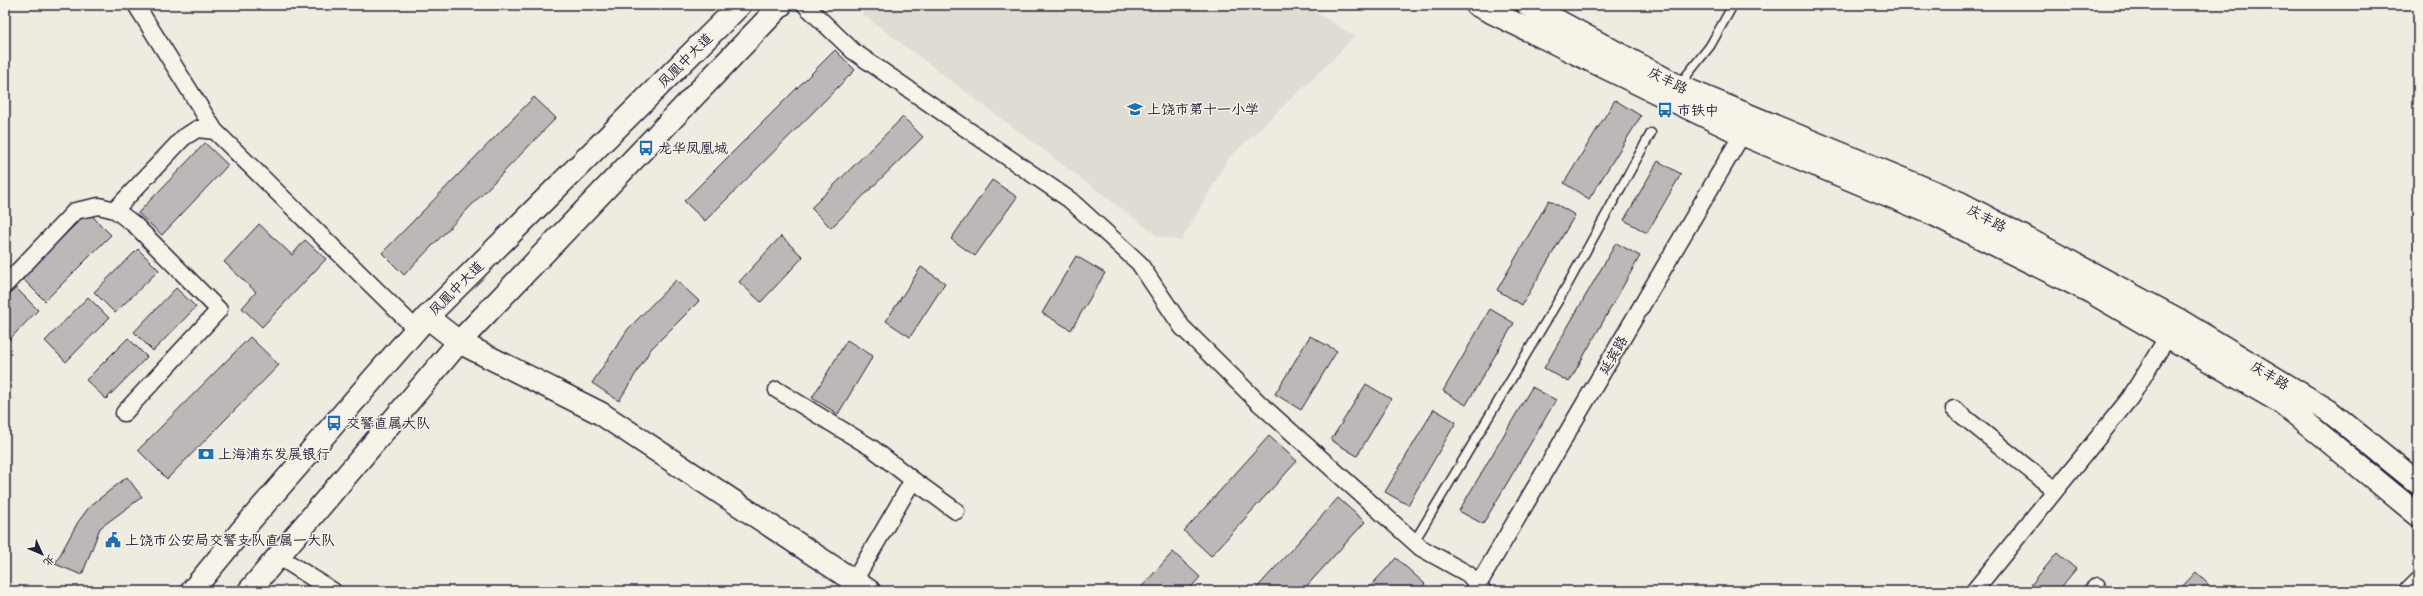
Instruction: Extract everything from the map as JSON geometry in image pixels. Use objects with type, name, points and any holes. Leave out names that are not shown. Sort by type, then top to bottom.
[{"type":"main road","name":"凤凰中大道","points":[[192,591],[242,530],[422,323],[740,5]]},
{"type":"main road","points":[[249,591],[459,342],[781,5]]},
{"type":"main road","points":[[1477,5],[1747,125]]},
{"type":"main road","name":"庆丰路","points":[[1528,5],[1747,125],[1960,203],[2173,327],[2329,412],[2418,483]]},
{"type":"main road","points":[[422,323],[600,413],[862,586]]},
{"type":"main road","points":[[2173,327],[2282,403],[2418,515]]},
{"type":"main road","points":[[2411,591],[2418,584]]},
{"type":"street","points":[[136,5],[215,131],[422,323]]},
{"type":"street","points":[[805,5],[853,51],[1070,200],[1139,263],[1182,327],[1259,403],[1421,548],[1468,574],[1478,589]]},
{"type":"street","name":"延宾路","points":[[1478,589],[1747,125]]},
{"type":"street","points":[[115,210],[183,138],[197,129],[215,131]]},
{"type":"street","points":[[5,285],[75,211],[99,206],[115,210],[135,225],[218,310],[124,413]]},
{"type":"street","points":[[1974,591],[2130,398],[2173,327]]},
{"type":"street","points":[[777,390],[872,448],[956,511]]},
{"type":"street","points":[[1954,409],[2055,490]]},
{"type":"street","points":[[862,586],[913,480]]},
{"type":"street","points":[[278,556],[333,591]]},
{"type":"lane","points":[[1678,86],[1710,46],[1733,5]]},
{"type":"lane","points":[[1414,542],[1564,291],[1651,133]]},
{"type":"shaded area","name":"上饶市第十一小学","points":[[868,5],[1304,5],[1354,36],[1333,59],[1228,159],[1181,241],[1158,236],[861,13]]},
{"type":"building","points":[[835,50],[855,70],[705,221],[684,201]]},
{"type":"building","points":[[534,97],[556,118],[404,275],[382,253]]},
{"type":"building","points":[[1615,100],[1641,116],[1589,199],[1564,183]]},
{"type":"building","points":[[903,117],[923,137],[831,228],[811,208]]},
{"type":"building","points":[[205,143],[228,165],[162,235],[138,213]]},
{"type":"building","points":[[1658,161],[1681,174],[1647,233],[1624,220]]},
{"type":"building","points":[[992,180],[1017,197],[975,256],[951,239]]},
{"type":"building","points":[[1549,200],[1575,215],[1522,305],[1497,290]]},
{"type":"building","points":[[88,212],[111,235],[45,301],[22,278]]},
{"type":"building","points":[[259,224],[292,255],[305,240],[326,259],[262,327],[242,308],[256,292],[224,262]]},
{"type":"building","points":[[781,236],[803,257],[761,302],[739,282]]},
{"type":"building","points":[[1616,243],[1640,256],[1569,382],[1544,368]]},
{"type":"building","points":[[138,249],[159,270],[115,313],[94,292]]},
{"type":"building","points":[[1076,256],[1105,273],[1071,330],[1042,313]]},
{"type":"building","points":[[921,267],[945,283],[910,337],[886,321]]},
{"type":"building","points":[[676,280],[699,301],[651,349],[619,401],[592,383],[628,329]]},
{"type":"building","points":[[16,288],[38,310],[5,344],[5,299]]},
{"type":"building","points":[[176,288],[196,307],[153,351],[134,332]]},
{"type":"building","points":[[88,297],[109,318],[66,362],[45,341]]},
{"type":"building","points":[[1490,309],[1514,323],[1466,405],[1443,391]]},
{"type":"building","points":[[1310,336],[1337,351],[1301,410],[1275,394]]},
{"type":"building","points":[[250,337],[279,365],[167,479],[138,450]]},
{"type":"building","points":[[128,338],[147,357],[106,399],[86,380]]},
{"type":"building","points":[[847,340],[873,356],[838,414],[812,398]]},
{"type":"building","points":[[1366,384],[1391,399],[1357,456],[1331,440]]},
{"type":"building","points":[[1532,387],[1556,400],[1483,524],[1459,511]]},
{"type":"building","points":[[1434,409],[1456,422],[1408,505],[1385,492]]},
{"type":"building","points":[[1269,436],[1297,461],[1211,556],[1184,531]]},
{"type":"building","points":[[127,477],[142,497],[100,528],[82,575],[55,564],[78,522],[90,506]]},
{"type":"building","points":[[1338,498],[1365,522],[1302,591],[1254,591]]},
{"type":"building","points":[[1173,552],[1200,577],[1188,591],[1138,591]]},
{"type":"building","points":[[2057,553],[2076,569],[2058,591],[2026,591]]},
{"type":"building","points":[[1396,558],[1425,584],[1419,591],[1366,591]]},
{"type":"building","points":[[2196,572],[2215,591],[2178,591]]},
{"type":"place","name":"上饶市第十一小学","points":[[1135,109]]},
{"type":"place","name":"市铁中","points":[[1665,110]]},
{"type":"place","name":"龙华凤凰城","points":[[646,148]]},
{"type":"place","name":"交警直属大队","points":[[334,423]]},
{"type":"place","name":"上海浦东发展银行","points":[[206,454]]},
{"type":"place","name":"上饶市公安局交警支队直属一大队","points":[[113,540]]}]
